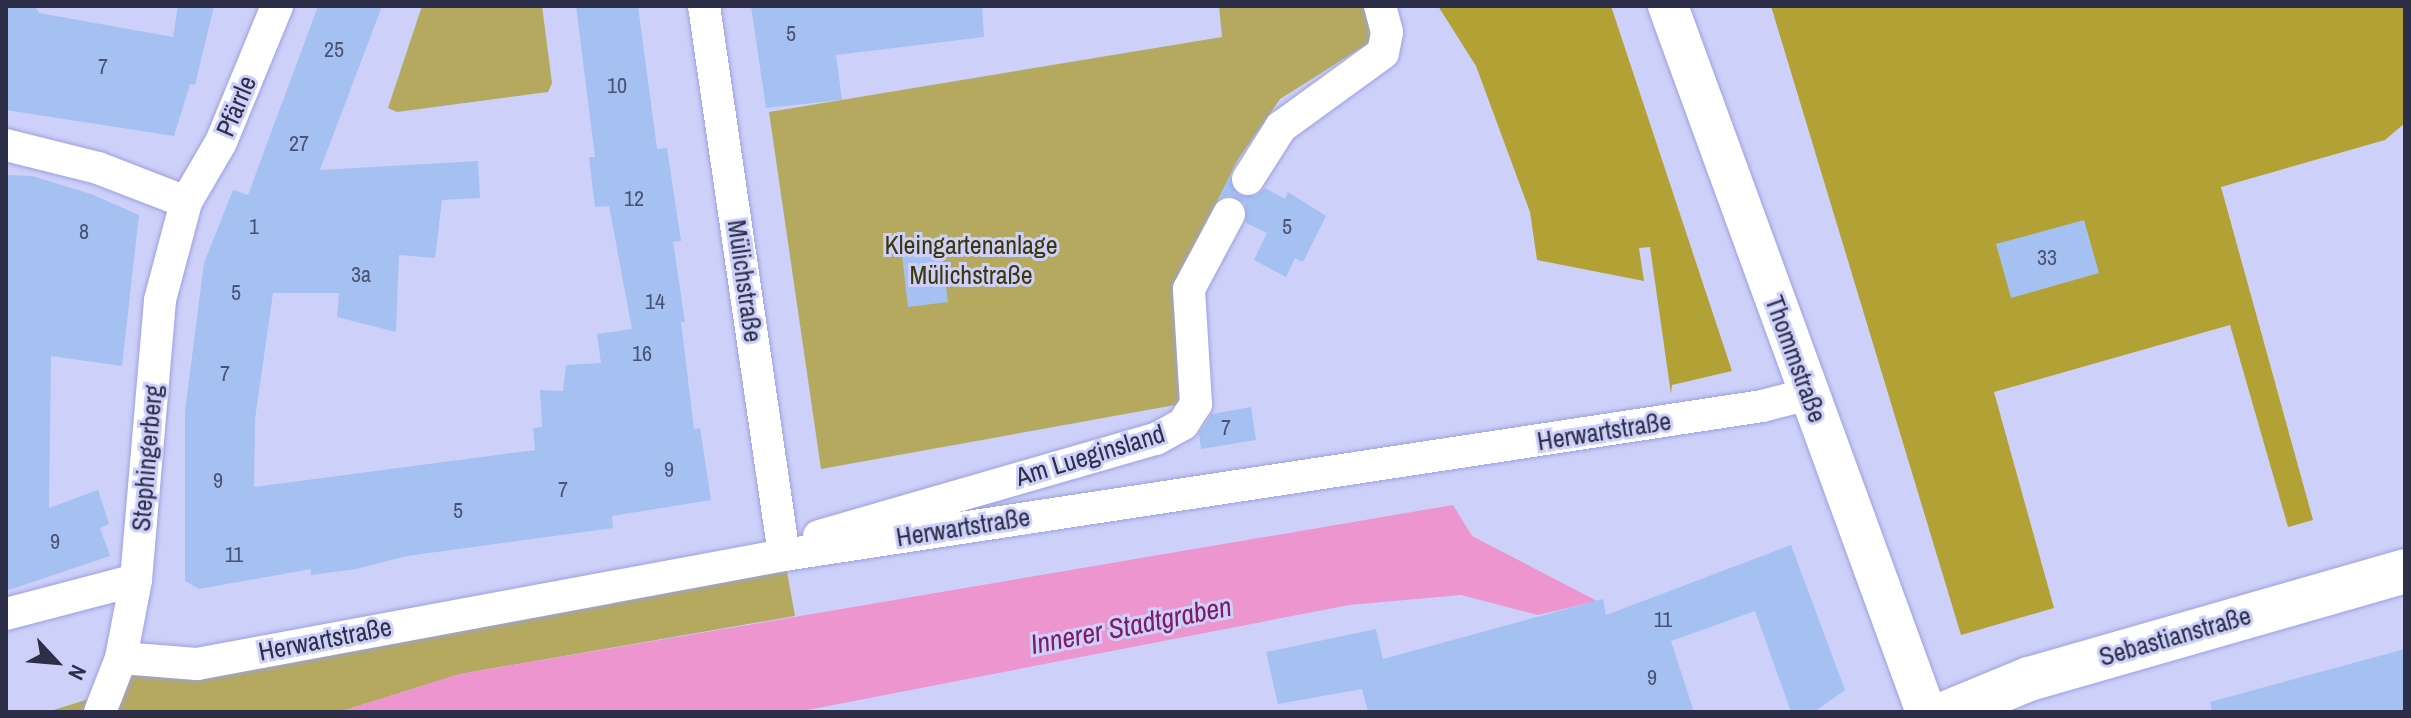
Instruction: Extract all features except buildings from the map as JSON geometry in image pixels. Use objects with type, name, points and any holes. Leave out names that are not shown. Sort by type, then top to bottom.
[{"type":"main road","name":"Sebastianstraße","points":[[1949,712],[2029,679],[2405,571]]},
{"type":"street","name":"Pfärrle","points":[[186,202],[221,142],[277,6]]},
{"type":"street","name":"Mülichstraße","points":[[704,6],[788,553]]},
{"type":"street","points":[[1248,179],[1281,127],[1383,53],[1387,32],[1380,6]]},
{"type":"street","name":"Thommstraße","points":[[1668,6],[1926,712]]},
{"type":"street","points":[[6,145],[98,168],[186,202]]},
{"type":"street","name":"Stephingerberg","points":[[100,712],[121,658],[136,580],[160,300],[186,202]]},
{"type":"street","name":"Am Lueginsland","points":[[788,553],[833,528],[1156,439],[1183,424],[1196,404],[1189,289],[1229,214]]},
{"type":"street","name":"Herwartstraße","points":[[121,658],[197,664],[788,553],[1420,460],[1762,406],[1808,394]]},
{"type":"street","points":[[6,614],[136,580]]},
{"type":"green space","points":[[422,6],[542,6],[552,83],[548,92],[397,112],[388,108]]},
{"type":"green space","name":"Kleingartenanlage Mülichstraße","points":[[1219,6],[1364,6],[1375,39],[1280,99],[1237,161],[1177,284],[1186,403],[821,469],[769,112],[1222,37]]},
{"type":"green space","points":[[784,555],[795,616],[460,674],[339,712],[47,712],[105,694],[121,658],[158,662]]},
{"type":"shaded area","points":[[1438,6],[1611,6],[1732,371],[1672,385],[1671,394],[1650,247],[1639,248],[1644,281],[1537,260],[1530,212],[1476,66]]},
{"type":"shaded area","points":[[1771,6],[2405,6],[2405,123],[2385,140],[2221,187],[2313,520],[2288,527],[2230,325],[1994,392],[2054,608],[1961,635]]},
{"type":"water","name":"Innerer Stadtgraben","points":[[1453,505],[1472,536],[1597,601],[1538,615],[1461,595],[1349,605],[797,712],[339,712],[460,674]]}]
